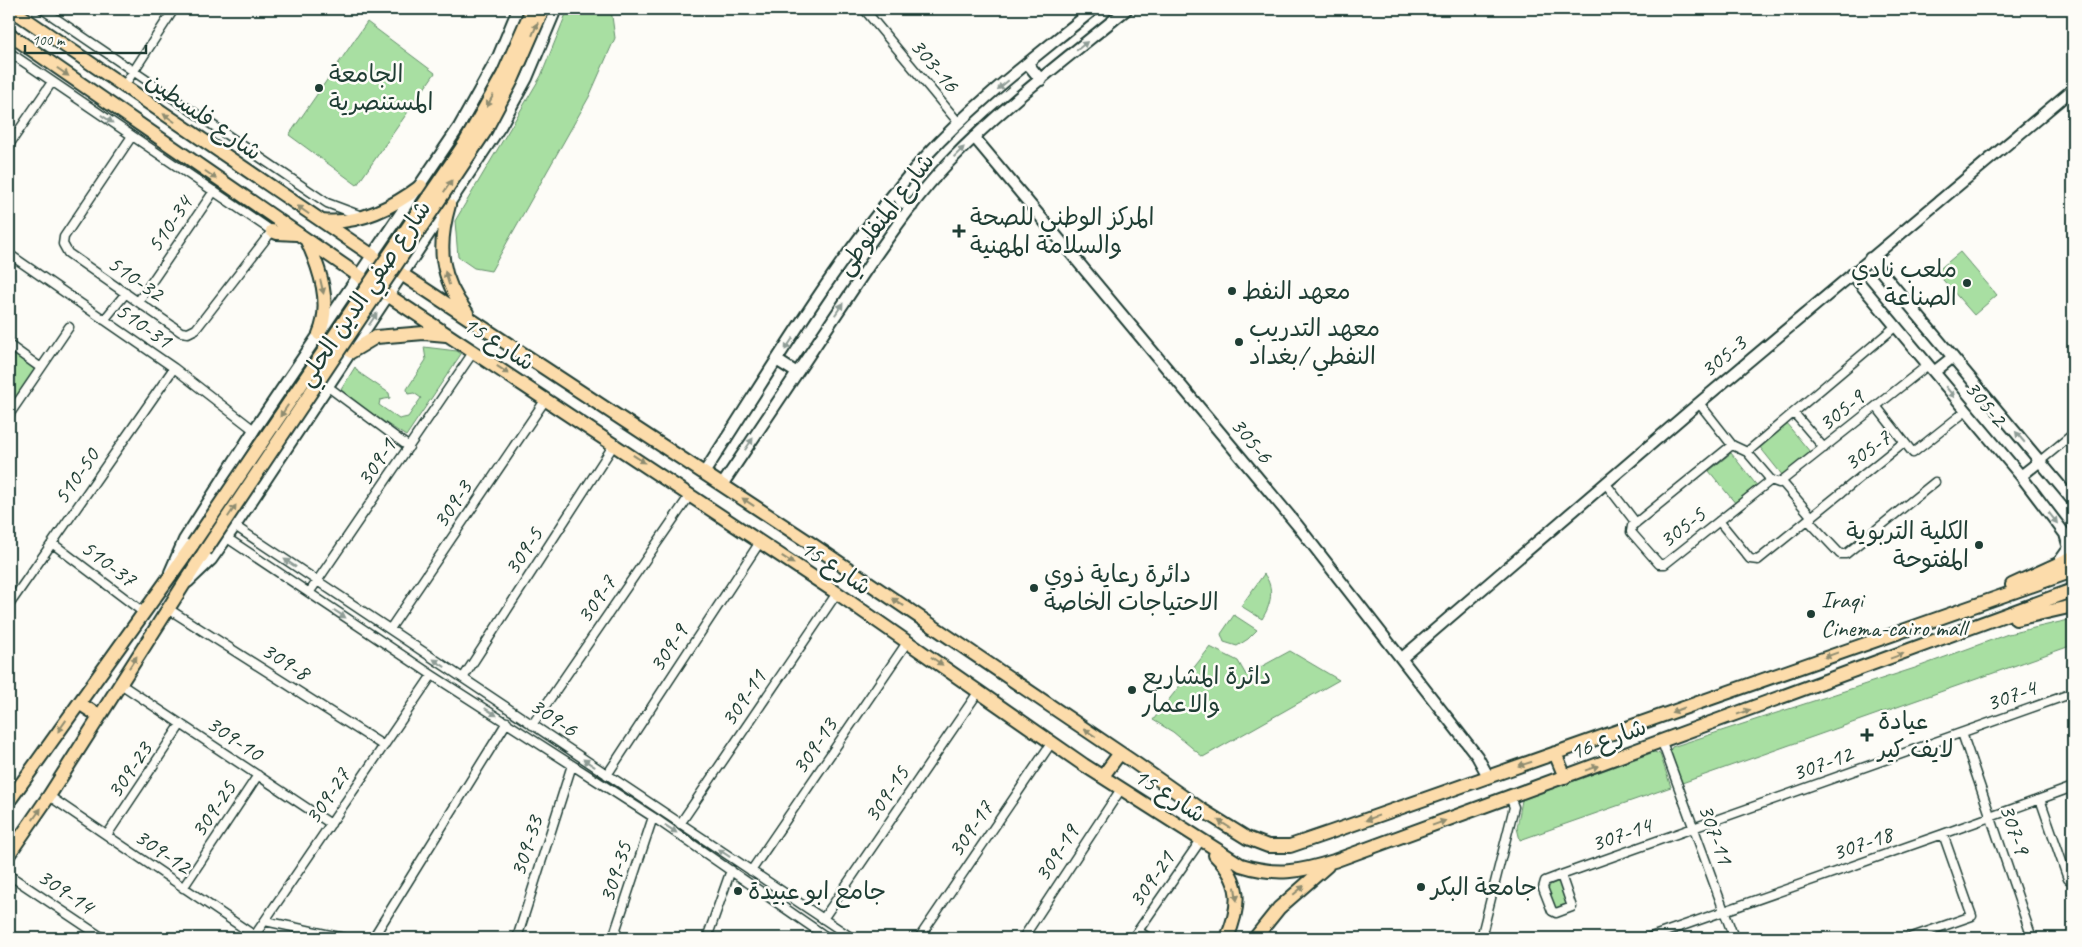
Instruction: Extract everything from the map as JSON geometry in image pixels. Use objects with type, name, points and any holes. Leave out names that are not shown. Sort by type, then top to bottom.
[{"type":"main road","name":"شارع فلسطين","points":[[12,9],[376,258]]},
{"type":"main road","name":"شارع صفي الدين الحلي","points":[[9,801],[193,544],[465,143],[503,76],[532,9]]},
{"type":"main road","name":"شارع صفي الدين الحلي","points":[[9,854],[49,796],[167,608],[484,132],[516,71],[543,9]]},
{"type":"main road","name":"شارع فلسطين","points":[[9,34],[362,278]]},
{"type":"main road","points":[[320,221],[335,223],[364,216],[403,199],[421,186]]},
{"type":"main road","points":[[449,205],[443,225],[442,258],[452,290],[472,319]]},
{"type":"main road","points":[[272,231],[302,237],[315,260],[325,300],[326,312],[319,334]]},
{"type":"main road","name":"شارع 15","points":[[400,273],[722,485],[1202,810],[1247,838],[1268,846]]},
{"type":"main road","name":"شارع 15","points":[[386,294],[615,443],[908,641],[1121,789],[1241,866],[1261,872]]},
{"type":"main road","points":[[351,352],[376,337],[391,335],[442,334],[457,340]]},
{"type":"main road","points":[[1960,610],[2073,557]]},
{"type":"main road","points":[[1960,610],[2073,571]]},
{"type":"main road","points":[[1967,630],[2073,590]]},
{"type":"main road","points":[[1967,630],[2073,606]]},
{"type":"main road","name":"شارع 16","points":[[1268,846],[1290,846],[1960,610]]},
{"type":"main road","name":"شارع 16","points":[[1261,872],[1305,871],[1967,630]]},
{"type":"main road","points":[[79,702],[99,716]]},
{"type":"main road","points":[[1103,776],[1120,753]]},
{"type":"main road","points":[[1555,753],[1564,777]]},
{"type":"main road","points":[[1201,840],[1225,865],[1236,890],[1238,900],[1227,938]]},
{"type":"main road","points":[[1255,938],[1279,908],[1334,861]]},
{"type":"street","points":[[42,9],[135,70],[327,203],[364,216]]},
{"type":"street","points":[[124,86],[174,9]]},
{"type":"street","name":"شارع صفي الدين الحلي","points":[[169,575],[184,540],[254,430],[319,334],[376,258],[421,186],[472,111],[498,57],[518,9]]},
{"type":"street","name":"شارع صفي الدين الحلي","points":[[183,586],[199,573],[227,538],[351,352],[400,273],[449,205],[527,78],[556,9]]},
{"type":"street","name":"303-16","points":[[865,9],[958,122]]},
{"type":"street","name":"شارع المنفلوطي","points":[[704,473],[849,252],[896,191],[958,122],[1094,9]]},
{"type":"street","name":"شارع المنفلوطي","points":[[722,485],[900,221],[947,163],[974,137],[1127,9]]},
{"type":"street","points":[[9,52],[272,231]]},
{"type":"street","points":[[1028,64],[1041,80]]},
{"type":"street","points":[[9,145],[52,82]]},
{"type":"street","name":"305-3","points":[[1402,658],[1699,403],[2073,89]]},
{"type":"street","name":"510-32","points":[[132,136],[64,236],[63,244],[68,252],[181,332],[188,333],[196,329],[272,231]]},
{"type":"street","name":"305-6","points":[[974,137],[1292,519],[1476,754],[1488,776]]},
{"type":"street","name":"510-34","points":[[138,302],[214,191]]},
{"type":"street","points":[[896,191],[901,202],[912,206]]},
{"type":"street","points":[[882,209],[894,211],[900,221]]},
{"type":"street","name":"510-31","points":[[9,254],[174,368],[254,430]]},
{"type":"street","name":"305-2","points":[[1870,258],[2073,501]]},
{"type":"street","name":"305-2","points":[[1852,274],[2021,476],[2068,538],[2069,550],[2058,563]]},
{"type":"street","points":[[104,320],[126,293]]},
{"type":"street","points":[[1747,452],[1896,326]]},
{"type":"street","points":[[9,415],[69,327]]},
{"type":"street","points":[[9,346],[42,368]]},
{"type":"street","name":"309-1","points":[[309,593],[474,351]]},
{"type":"street","points":[[1931,368],[1953,357]]},
{"type":"street","points":[[778,361],[797,373]]},
{"type":"street","name":"510-50","points":[[9,605],[174,368]]},
{"type":"street","name":"305-9","points":[[1776,482],[1824,448],[1876,406],[1931,368]]},
{"type":"street","points":[[327,386],[409,446]]},
{"type":"street","name":"309-3","points":[[390,630],[546,399]]},
{"type":"street","points":[[1699,403],[1732,445],[1747,452],[1839,553],[1846,554],[1935,482]]},
{"type":"street","points":[[1876,406],[1904,442]]},
{"type":"street","name":"305-7","points":[[1719,522],[1750,559],[1755,561],[1810,519],[1904,442],[1913,453],[1966,411]]},
{"type":"street","points":[[1794,412],[1824,448]]},
{"type":"street","points":[[2021,476],[2073,434]]},
{"type":"street","name":"309-5","points":[[463,678],[615,443]]},
{"type":"street","name":"305-5","points":[[1732,445],[1632,526],[1632,532],[1659,564],[1662,565],[1776,482]]},
{"type":"street","points":[[1606,484],[1636,523]]},
{"type":"street","name":"309-7","points":[[532,725],[690,495]]},
{"type":"street","name":"309-6","points":[[235,526],[852,938]]},
{"type":"street","name":"309-6","points":[[227,538],[432,675],[653,817],[828,938]]},
{"type":"street","name":"309-9","points":[[607,775],[760,542]]},
{"type":"street","name":"510-37","points":[[52,543],[143,612]]},
{"type":"street","name":"309-11","points":[[680,824],[837,593]]},
{"type":"street","name":"309-8","points":[[167,608],[384,746]]},
{"type":"street","points":[[392,648],[400,636]]},
{"type":"street","name":"309-13","points":[[751,871],[908,641]]},
{"type":"street","name":"309-27","points":[[254,937],[432,675]]},
{"type":"street","name":"309-10","points":[[119,683],[331,824]]},
{"type":"street","name":"309-15","points":[[823,919],[979,690]]},
{"type":"street","name":"307-4","points":[[1962,733],[2073,693]]},
{"type":"street","points":[[514,727],[520,717]]},
{"type":"street","points":[[373,938],[506,722]]},
{"type":"street","name":"309-23","points":[[107,835],[181,724]]},
{"type":"street","name":"307-9","points":[[1962,733],[2032,938]]},
{"type":"street","name":"307-12","points":[[1694,828],[1962,733]]},
{"type":"street","name":"309-17","points":[[919,938],[1052,742]]},
{"type":"street","name":"307-11","points":[[1662,742],[1734,938]]},
{"type":"street","name":"309-33","points":[[517,938],[572,765]]},
{"type":"street","name":"309-25","points":[[183,888],[258,775]]},
{"type":"street","name":"307-18","points":[[1648,938],[2073,787]]},
{"type":"street","name":"309-19","points":[[1023,938],[1121,789]]},
{"type":"street","name":"309-12","points":[[49,796],[254,937]]},
{"type":"street","points":[[1481,938],[1514,806],[1510,797]]},
{"type":"street","points":[[2040,799],[2068,879],[2073,878]]},
{"type":"street","name":"309-35","points":[[613,938],[653,817]]},
{"type":"street","name":"307-14","points":[[1561,875],[1572,907],[1556,913],[1552,912],[1542,886],[1545,881],[1561,875],[1694,828]]},
{"type":"street","points":[[1909,938],[1972,916],[1943,834]]},
{"type":"street","name":"309-21","points":[[1133,938],[1201,840]]},
{"type":"street","points":[[707,938],[731,870]]},
{"type":"street","name":"309-14","points":[[9,875],[103,938]]},
{"type":"street","points":[[788,912],[795,901]]},
{"type":"street","points":[[265,921],[344,938]]},
{"type":"street","points":[[1138,931],[1149,938]]},
{"type":"green space","points":[[568,9],[611,9],[615,38],[589,97],[491,271],[474,268],[458,257],[455,221],[541,76]]},
{"type":"green space","points":[[367,22],[435,73],[357,185],[289,135]]},
{"type":"green space","name":"ملعب نادي الصناعة","points":[[1960,252],[1997,295],[1974,315],[1936,272]]},
{"type":"green space","points":[[9,345],[41,368],[9,415]]},
{"type":"green space","points":[[424,347],[457,351],[461,354],[406,436],[339,393],[355,367],[358,372],[389,393],[390,398],[380,400],[379,405],[399,419],[408,417],[421,398],[414,393],[408,394],[407,389],[426,360]]},
{"type":"green space","points":[[1786,423],[1811,453],[1783,476],[1759,446]]},
{"type":"green space","points":[[1731,453],[1758,487],[1736,504],[1709,471]]},
{"type":"green space","points":[[1264,574],[1271,591],[1268,608],[1262,619],[1241,606]]},
{"type":"green space","points":[[1234,615],[1257,630],[1237,646],[1224,642],[1221,634]]},
{"type":"green space","points":[[2073,619],[2073,645],[1682,783],[1670,751],[1672,747],[1915,668],[2008,634]]},
{"type":"green space","points":[[1210,647],[1238,661],[1246,675],[1290,651],[1339,680],[1203,757],[1173,732],[1153,720]]},
{"type":"green space","points":[[1654,752],[1660,754],[1671,787],[1520,840],[1517,828],[1522,800]]},
{"type":"green space","points":[[1557,882],[1561,883],[1568,902],[1567,907],[1554,909],[1548,890],[1550,885]]},
{"type":"place","name":"الجامعة المستنصرية","points":[[319,88]]},
{"type":"place","name":"المركز الوطني للصحة والسلامة المهنية","points":[[959,231]]},
{"type":"place","name":"ملعب نادي الصناعة","points":[[1967,283]]},
{"type":"place","name":"معهد النفط","points":[[1232,291]]},
{"type":"place","name":"معهد التدريب النفطي /بغداد","points":[[1239,342]]},
{"type":"place","name":"الكلية التربوية المفتوحة","points":[[1979,545]]},
{"type":"place","name":"دائرة رعاية ذوي الاحتياجات الخاصة","points":[[1034,588]]},
{"type":"place","name":"Iraqi Cinema-cairo mall","points":[[1811,614]]},
{"type":"place","name":"دائرة المشاريع والاعمار","points":[[1132,690]]},
{"type":"place","name":"عيادة لايف كير","points":[[1867,735]]},
{"type":"place","name":"جامعة البكر","points":[[1421,887]]},
{"type":"place","name":"جامع ابو عبيدة","points":[[738,891]]}]
